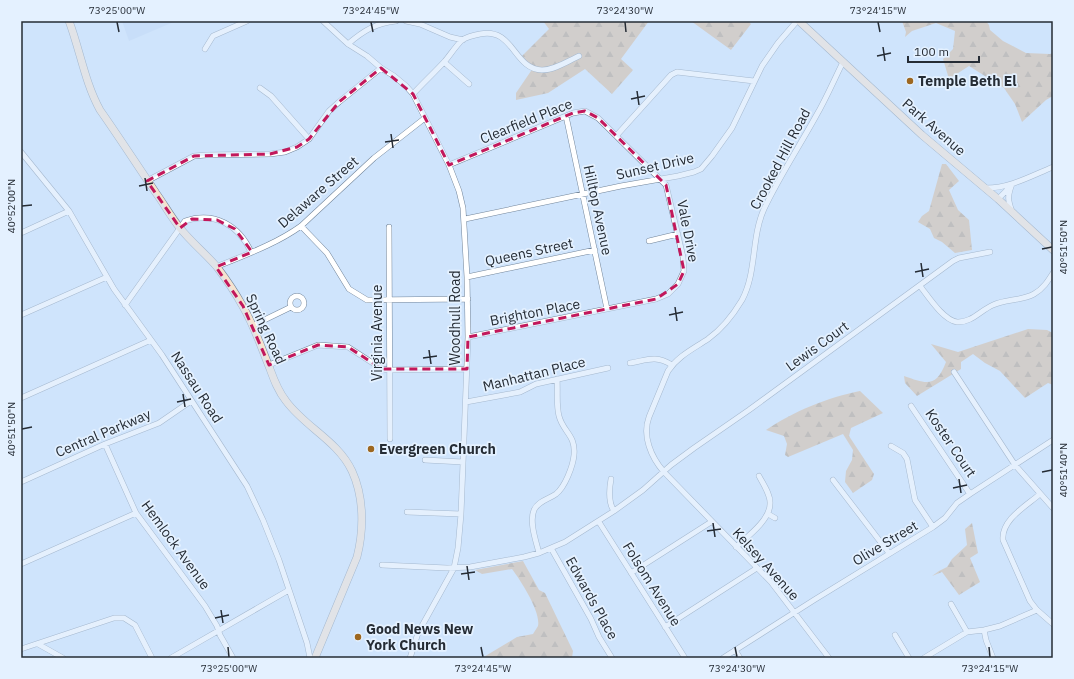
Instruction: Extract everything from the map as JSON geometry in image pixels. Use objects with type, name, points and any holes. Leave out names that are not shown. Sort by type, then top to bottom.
[{"type":"main road","name":"Spring Road","points":[[69,21],[93,97],[147,181],[180,228],[216,267],[242,306],[252,326],[276,385],[286,401],[298,415],[330,442],[346,461],[356,481],[359,494],[361,533],[357,557],[316,658]]},
{"type":"main road","name":"Park Avenue","points":[[798,21],[922,135],[986,188],[1053,250]]},
{"type":"street","points":[[205,49],[213,36],[247,21]]},
{"type":"street","name":"Woodhull Road","points":[[323,21],[348,44],[394,76],[413,94],[449,165],[460,191],[465,219],[468,337],[460,530],[454,568],[418,633],[410,658]]},
{"type":"street","points":[[348,44],[372,26],[385,22],[396,21]]},
{"type":"street","points":[[406,21],[419,23],[450,37],[463,40],[487,33],[498,35],[507,41],[525,64],[542,70],[552,68],[579,56]]},
{"type":"street","name":"Sunset Drive","points":[[465,219],[694,172],[701,169],[732,128],[762,66],[778,42],[798,21]]},
{"type":"street","points":[[413,94],[463,40]]},
{"type":"street","points":[[444,62],[469,84]]},
{"type":"street","name":"Crooked Hill Road","points":[[664,472],[651,451],[646,432],[653,406],[672,365],[681,356],[709,338],[721,328],[734,313],[742,299],[750,276],[756,235],[764,210],[816,116],[843,62]]},
{"type":"street","points":[[147,181],[194,156],[270,154],[285,152],[296,147],[308,139],[329,111],[381,68]]},
{"type":"street","points":[[617,135],[671,75],[677,72],[754,81]]},
{"type":"street","points":[[260,88],[271,96],[308,139]]},
{"type":"street","name":"Clearfield Place","points":[[449,165],[566,116],[579,111],[585,111],[592,113],[617,135],[660,179]]},
{"type":"street","name":"Hilltop Avenue","points":[[566,116],[607,309]]},
{"type":"street","name":"Delaware Street","points":[[216,267],[278,241],[301,226],[374,158],[425,118]]},
{"type":"street","name":"Nassau Road","points":[[21,152],[69,212],[125,305],[151,340],[253,497],[290,590],[310,658]]},
{"type":"street","points":[[986,188],[997,188],[1012,184],[1053,167]]},
{"type":"street","name":"Vale Drive","points":[[607,309],[656,299],[668,294],[678,284],[684,271],[683,257],[666,185],[660,179]]},
{"type":"street","points":[[998,199],[1012,184]]},
{"type":"street","points":[[1012,184],[1008,194],[1008,199],[1013,213]]},
{"type":"street","points":[[21,233],[69,212]]},
{"type":"street","points":[[125,305],[185,221],[208,218],[221,221],[235,229],[243,237],[251,252]]},
{"type":"street","points":[[301,226],[327,253],[349,289],[367,300],[468,299]]},
{"type":"street","name":"Virginia Avenue","points":[[389,227],[390,439]]},
{"type":"street","points":[[649,241],[678,234]]},
{"type":"street","name":"Queens Street","points":[[467,277],[595,250]]},
{"type":"street","name":"Lewis Court","points":[[664,472],[694,448],[749,410],[953,261],[959,258],[990,252]]},
{"type":"street","points":[[920,286],[945,317],[957,322],[969,320],[991,305],[1002,301],[1026,297],[1036,293],[1053,273]]},
{"type":"street","points":[[21,315],[107,277]]},
{"type":"street","points":[[252,326],[291,307]]},
{"type":"street","name":"Brighton Place","points":[[468,337],[607,309]]},
{"type":"street","points":[[21,398],[151,340]]},
{"type":"street","points":[[268,365],[318,345],[348,347],[382,369],[467,369]]},
{"type":"street","points":[[630,364],[656,358],[663,359],[672,365]]},
{"type":"street","name":"Manhattan Place","points":[[466,402],[520,392],[536,384],[608,368]]},
{"type":"street","points":[[954,372],[1015,465],[1040,494],[1052,504]]},
{"type":"street","points":[[539,553],[533,524],[534,510],[538,504],[560,490],[564,484],[574,457],[574,443],[559,417],[557,379]]},
{"type":"street","name":"Central Parkway","points":[[21,482],[105,444],[159,423],[190,401]]},
{"type":"street","name":"Koster Court","points":[[911,406],[970,494]]},
{"type":"street","name":"Olive Street","points":[[723,658],[933,527],[945,518],[958,503],[970,494],[1053,440]]},
{"type":"street","name":"Hemlock Avenue","points":[[105,444],[136,513],[194,589],[205,606],[232,658]]},
{"type":"street","points":[[891,446],[903,453],[907,459],[915,500],[933,527]]},
{"type":"street","points":[[425,460],[464,462]]},
{"type":"street","points":[[382,565],[454,568],[524,557],[539,553],[565,542],[599,522],[643,490],[664,472]]},
{"type":"street","name":"Kelsey Avenue","points":[[664,472],[771,582],[830,658]]},
{"type":"street","points":[[736,547],[760,525],[768,514],[771,503],[759,476]]},
{"type":"street","points":[[611,479],[609,498],[611,508],[614,512]]},
{"type":"street","points":[[833,480],[889,554]]},
{"type":"street","points":[[1040,494],[1011,518],[1006,524],[1003,534],[1005,545],[1025,591],[1036,610],[1053,624]]},
{"type":"street","points":[[407,512],[461,514]]},
{"type":"street","points":[[21,564],[136,513]]},
{"type":"street","points":[[768,514],[775,518]]},
{"type":"street","name":"Folsom Avenue","points":[[599,522],[685,658]]},
{"type":"street","points":[[631,574],[711,522]]},
{"type":"street","name":"Edwards Place","points":[[551,548],[591,619],[598,638],[612,658]]},
{"type":"street","points":[[664,627],[757,568]]},
{"type":"street","points":[[171,658],[290,590]]},
{"type":"street","points":[[951,604],[967,632]]},
{"type":"street","points":[[924,658],[967,632],[1000,626],[1036,610]]},
{"type":"street","points":[[21,649],[114,618],[124,618],[135,625],[152,658]]},
{"type":"street","points":[[984,630],[993,658]]},
{"type":"street","points":[[895,635],[909,658]]},
{"type":"street","points":[[38,644],[63,658]]},
{"type":"street","points":[[735,650],[740,658]]},
{"type":"highlighted area","points":[[381,68],[413,94],[449,165],[573,113],[585,111],[598,118],[666,185],[684,271],[678,284],[656,299],[468,337],[467,369],[382,369],[348,347],[318,345],[269,365],[243,306],[216,267],[252,252],[235,229],[217,220],[192,219],[180,228],[147,181],[194,156],[270,154],[297,147],[309,139],[339,102]]},
{"type":"shaded area","points":[[122,21],[176,21],[129,41]]},
{"type":"green space","points":[[543,21],[649,21],[621,59],[633,70],[612,94],[585,69],[548,93],[516,100],[516,93],[533,68],[522,56],[549,29]]},
{"type":"green space","points":[[691,21],[748,21],[751,24],[731,50]]},
{"type":"green space","points":[[902,21],[986,21],[990,30],[1003,41],[1026,53],[1053,53],[1053,96],[1046,100],[1022,122],[1015,104],[1004,88],[969,66],[949,79],[943,59],[953,49],[955,31],[936,23],[912,31],[905,37],[906,32]]},
{"type":"green space","points":[[942,164],[946,164],[959,181],[949,190],[958,210],[969,220],[972,250],[955,253],[942,242],[934,238],[930,229],[918,222],[922,216],[929,211]]},
{"type":"green space","points":[[1028,329],[1047,330],[1053,333],[1053,385],[1048,383],[1025,398],[1000,371],[985,363],[973,354],[961,362],[961,369],[917,396],[905,383],[904,376],[919,381],[930,382],[938,376],[942,370],[946,362],[931,344],[958,352]]},
{"type":"green space","points":[[860,391],[883,413],[851,428],[849,436],[874,474],[872,480],[853,493],[845,482],[846,471],[852,460],[853,450],[843,434],[788,457],[785,455],[787,444],[784,436],[766,430],[787,417],[823,401]]},
{"type":"green space","points":[[972,523],[978,553],[970,558],[980,582],[959,595],[942,572],[932,576],[947,567],[952,559],[967,545],[965,529]]},
{"type":"green space","points":[[523,561],[539,590],[545,593],[573,651],[572,658],[482,658],[517,637],[533,634],[538,626],[538,620],[530,597],[512,569],[482,574],[475,570]]},
{"type":"place","name":"Temple Beth El","points":[[910,81]]},
{"type":"place","name":"Evergreen Church","points":[[371,449]]},
{"type":"place","name":"Good News New York Church","points":[[358,637]]}]
